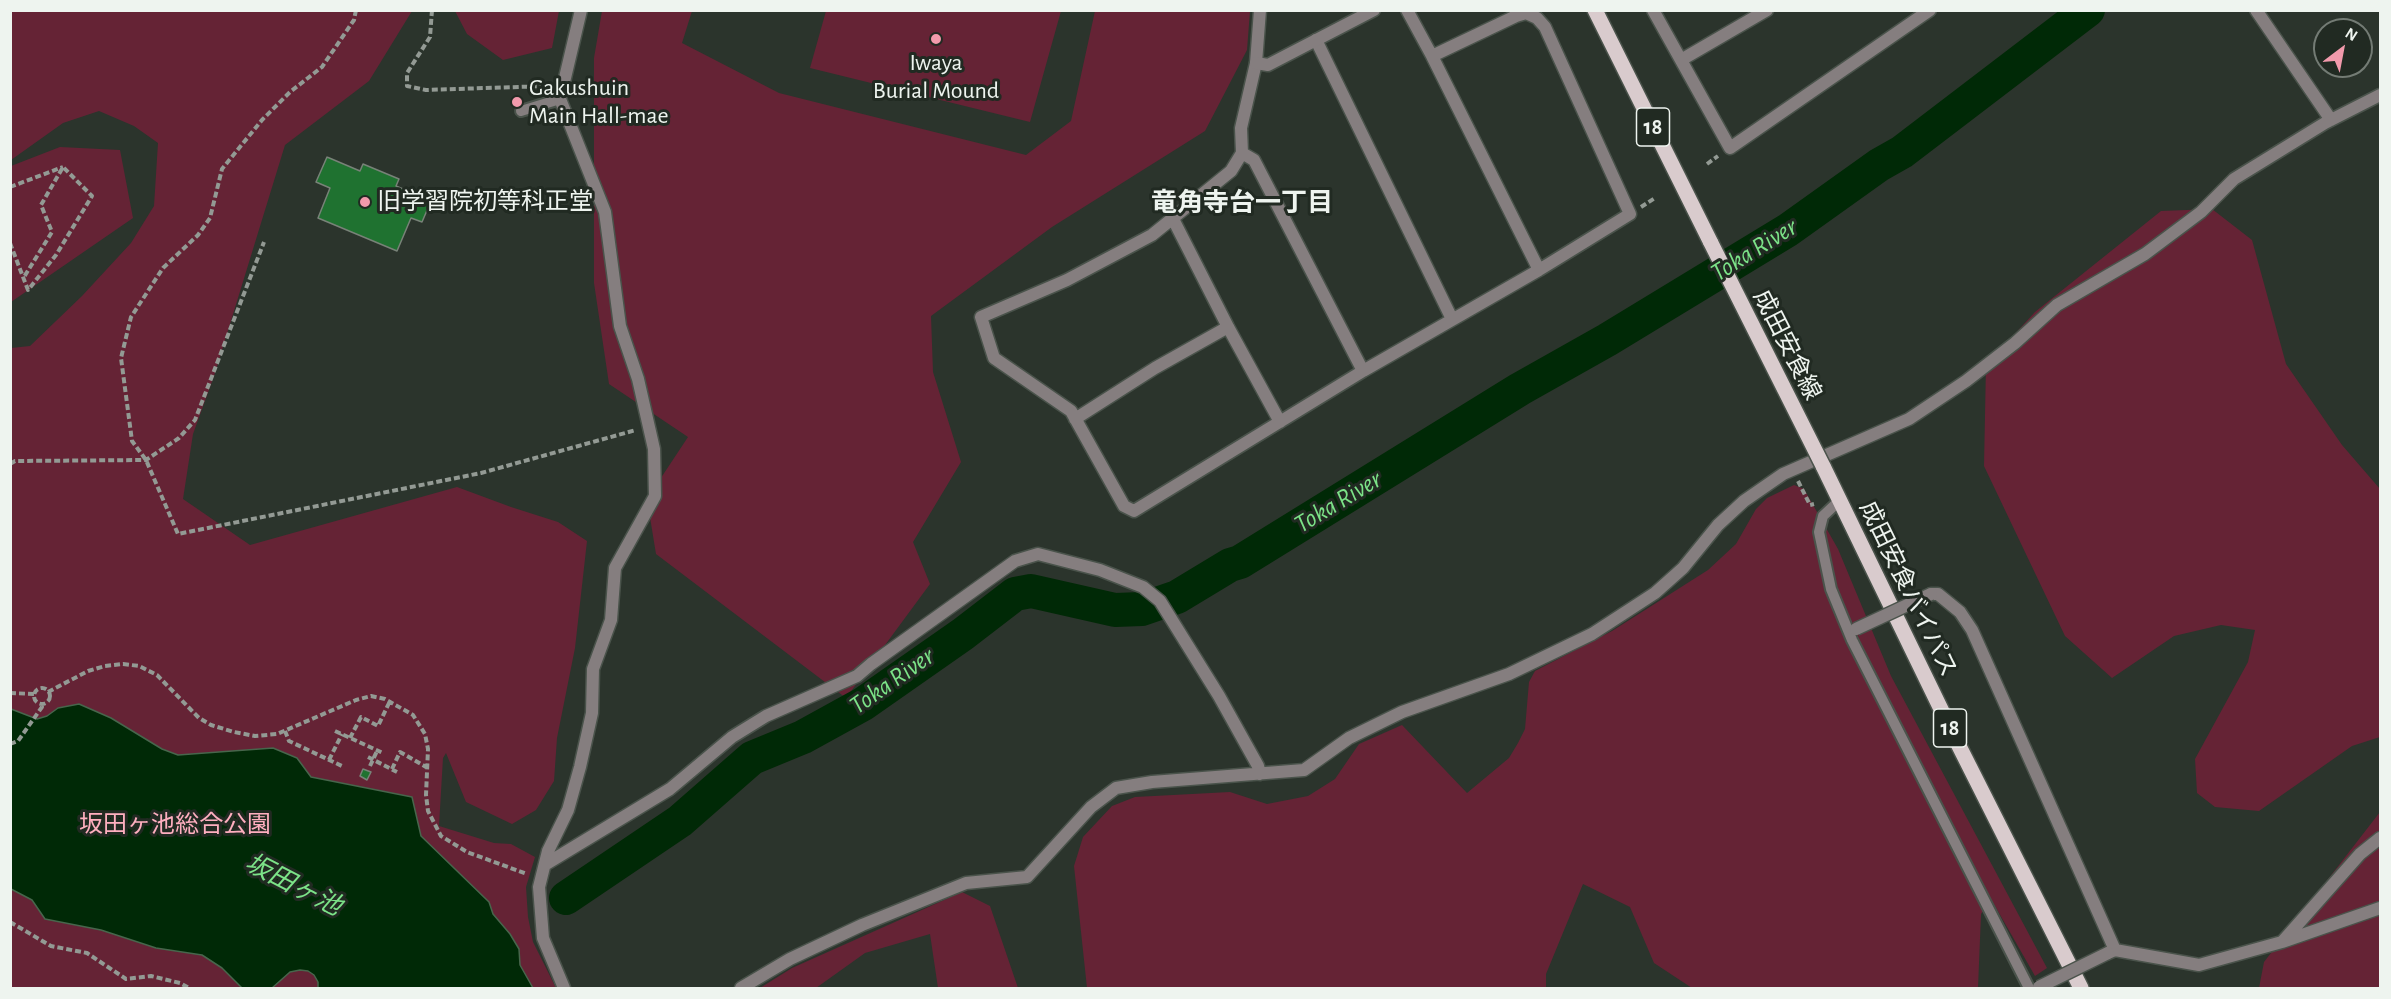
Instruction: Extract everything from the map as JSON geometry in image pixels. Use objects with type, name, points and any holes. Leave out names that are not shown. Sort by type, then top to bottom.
[{"type":"main road","name":"成田安食線","points":[[1595,10],[1824,466]]},
{"type":"main road","name":"成田安食バイパス","points":[[1824,466],[1954,736],[2081,988]]},
{"type":"street","points":[[564,988],[543,938],[538,887],[548,851],[568,810],[580,766],[592,712],[593,669],[611,620],[615,568],[655,496],[654,449],[638,379],[620,326],[604,212],[560,99],[581,10]]},
{"type":"street","points":[[1260,10],[1256,63],[1241,128],[1242,153],[1231,171],[1152,234],[1067,280],[981,317],[994,358],[1071,411],[1124,506],[1134,511],[1364,371],[1539,270],[1630,214],[1545,27],[1537,18],[1526,13],[1432,56]]},
{"type":"street","points":[[1256,63],[1268,65],[1374,10]]},
{"type":"street","points":[[1407,10],[1539,270]]},
{"type":"street","points":[[1653,10],[1730,148],[1930,10]]},
{"type":"street","points":[[1681,60],[1767,10]]},
{"type":"street","points":[[2256,10],[2331,120]]},
{"type":"street","points":[[1316,40],[1452,319]]},
{"type":"street","points":[[741,988],[790,959],[862,925],[966,883],[1026,877],[1091,807],[1116,788],[1152,782],[1304,770],[1349,738],[1402,712],[1509,674],[1592,634],[1655,593],[1683,568],[1718,525],[1738,507],[1783,474],[1909,418],[1966,381],[2015,343],[2057,305],[2145,254],[2201,212],[2234,178],[2269,155],[2380,95]]},
{"type":"street","points":[[1242,153],[1254,160],[1364,371]]},
{"type":"street","points":[[1173,219],[1280,422]]},
{"type":"street","points":[[1075,419],[1155,368],[1228,327]]},
{"type":"street","points":[[546,864],[670,789],[732,737],[765,716],[857,676],[871,663],[1015,561],[1038,554],[1111,574],[1143,587],[1160,601],[1219,696],[1258,766],[1260,774]]},
{"type":"street","points":[[1854,635],[1931,594],[1938,594],[1960,612],[1972,630],[2111,951]]},
{"type":"street","points":[[2282,942],[2360,854],[2380,838]]},
{"type":"street","points":[[2034,988],[2111,951],[2199,965],[2282,942],[2380,908]]},
{"type":"lane","points":[[521,111],[560,99]]},
{"type":"lane","points":[[1840,500],[1823,516],[1819,532],[1831,589],[2034,988]]},
{"type":"path","points":[[356,10],[354,20],[322,67],[290,92],[262,120],[222,169],[210,218],[198,235],[162,268],[131,317],[121,358],[132,441],[146,460],[178,534],[481,473],[649,427]]},
{"type":"path","points":[[432,10],[430,37],[407,73],[407,86],[426,90],[563,86]]},
{"type":"path","points":[[10,188],[63,167]]},
{"type":"path","points":[[24,278],[52,232],[41,205],[63,167]]},
{"type":"path","points":[[10,243],[28,290],[56,255],[92,196],[63,167]]},
{"type":"path","points":[[10,464],[15,461],[146,460],[179,438],[195,420],[264,242]]},
{"type":"path","points":[[1792,470],[1810,505]]},
{"type":"path","points":[[48,692],[88,670],[123,664],[139,666],[157,675],[188,709],[211,725],[255,736],[277,734],[356,700],[371,696],[390,701],[412,715],[420,724],[428,749],[426,795],[429,811],[441,836],[467,852],[541,880]]},
{"type":"path","points":[[41,705],[34,700],[34,694],[40,688],[48,692]]},
{"type":"path","points":[[10,744],[18,741],[41,705],[48,700],[48,692]]},
{"type":"path","points":[[10,693],[34,694]]},
{"type":"path","points":[[350,738],[361,717],[378,726],[390,701]]},
{"type":"path","points":[[285,731],[289,741],[342,766]]},
{"type":"path","points":[[335,731],[383,753]]},
{"type":"path","points":[[329,760],[342,734]]},
{"type":"path","points":[[370,766],[377,751]]},
{"type":"path","points":[[392,769],[400,752],[427,767]]},
{"type":"path","points":[[368,757],[398,772]]},
{"type":"path","points":[[10,922],[51,946],[87,953],[126,979],[151,976],[180,983],[189,988]]},
{"type":"green space","name":"Iwaya Burial Mound","points":[[826,10],[1061,11],[1030,122],[810,68]]},
{"type":"green space","name":"坂田ヶ池総合公園","points":[[11,11],[412,11],[369,81],[285,145],[214,376],[193,434],[183,499],[250,545],[457,487],[558,522],[587,541],[575,648],[557,738],[554,781],[536,810],[512,824],[466,802],[446,753],[443,758],[439,826],[494,843],[511,844],[535,857],[526,887],[528,917],[533,942],[556,988],[11,988],[11,348],[30,346],[82,296],[131,243],[154,206],[158,143],[134,126],[99,111],[63,123],[11,160]]},
{"type":"green space","points":[[455,11],[559,11],[552,48],[503,60],[467,34]]},
{"type":"green space","points":[[602,11],[692,11],[682,43],[779,93],[1026,155],[1071,121],[1095,11],[1250,11],[1247,50],[1205,131],[1052,227],[931,316],[933,372],[961,462],[913,542],[930,584],[846,698],[656,554],[647,499],[688,437],[609,384],[594,283],[594,58]]},
{"type":"green space","points":[[60,147],[120,150],[133,218],[11,302],[11,166]]},
{"type":"green space","points":[[2212,209],[2252,240],[2286,364],[2342,445],[2380,489],[2380,737],[2352,746],[2259,811],[2215,807],[2197,793],[2195,759],[2248,662],[2255,630],[2221,625],[2174,636],[2112,678],[2065,636],[1984,466],[1986,365],[2035,312],[2161,211]]},
{"type":"green space","points":[[1794,485],[1804,489],[1838,549],[1891,676],[2047,968],[2035,976],[1991,899],[1981,914],[1978,988],[1692,988],[1654,963],[1630,907],[1583,884],[1546,974],[1546,988],[1087,988],[1074,866],[1083,837],[1112,806],[1135,797],[1230,792],[1267,804],[1308,796],[1335,779],[1359,744],[1402,725],[1467,793],[1509,758],[1518,743],[1525,729],[1529,682],[1535,671],[1612,631],[1708,570],[1736,544],[1756,509],[1767,498]]},
{"type":"green space","points":[[2380,812],[2380,988],[2259,988],[2264,962]]},
{"type":"green space","points":[[962,892],[990,906],[1018,988],[938,988],[930,934],[865,953],[816,988],[760,988],[792,968]]},
{"type":"water","name":"坂田ヶ池","points":[[79,704],[111,718],[162,749],[178,755],[273,748],[297,758],[311,777],[412,797],[421,836],[489,902],[493,914],[519,949],[520,965],[533,988],[318,988],[314,975],[300,970],[290,972],[272,988],[242,988],[222,968],[202,955],[156,948],[101,930],[45,919],[32,900],[11,889],[11,709],[37,719],[47,716],[58,708]]},
{"type":"building","points":[[327,157],[360,171],[363,164],[399,179],[396,186],[431,201],[422,222],[411,218],[397,251],[318,218],[330,188],[316,182]]},
{"type":"building","points":[[363,769],[371,772],[367,780],[360,776]]},
{"type":"waterway","name":"Toka River","points":[[566,898],[680,821],[752,758],[803,737],[863,704],[963,634],[1015,594],[1031,591],[1115,610],[1142,609],[1177,597],[1230,565],[1240,562],[1520,389],[1607,340],[1788,230],[1879,165],[1902,152],[2088,10]]},
{"type":"place","name":"Iwaya Burial Mound","points":[[936,39]]},
{"type":"place","name":"Gakushuin Main Hall-mae","points":[[517,102]]},
{"type":"place","name":"旧学習院初等科正堂","points":[[365,202]]},
{"type":"district","name":"竜角寺台一丁目","points":[[1242,203]]}]
